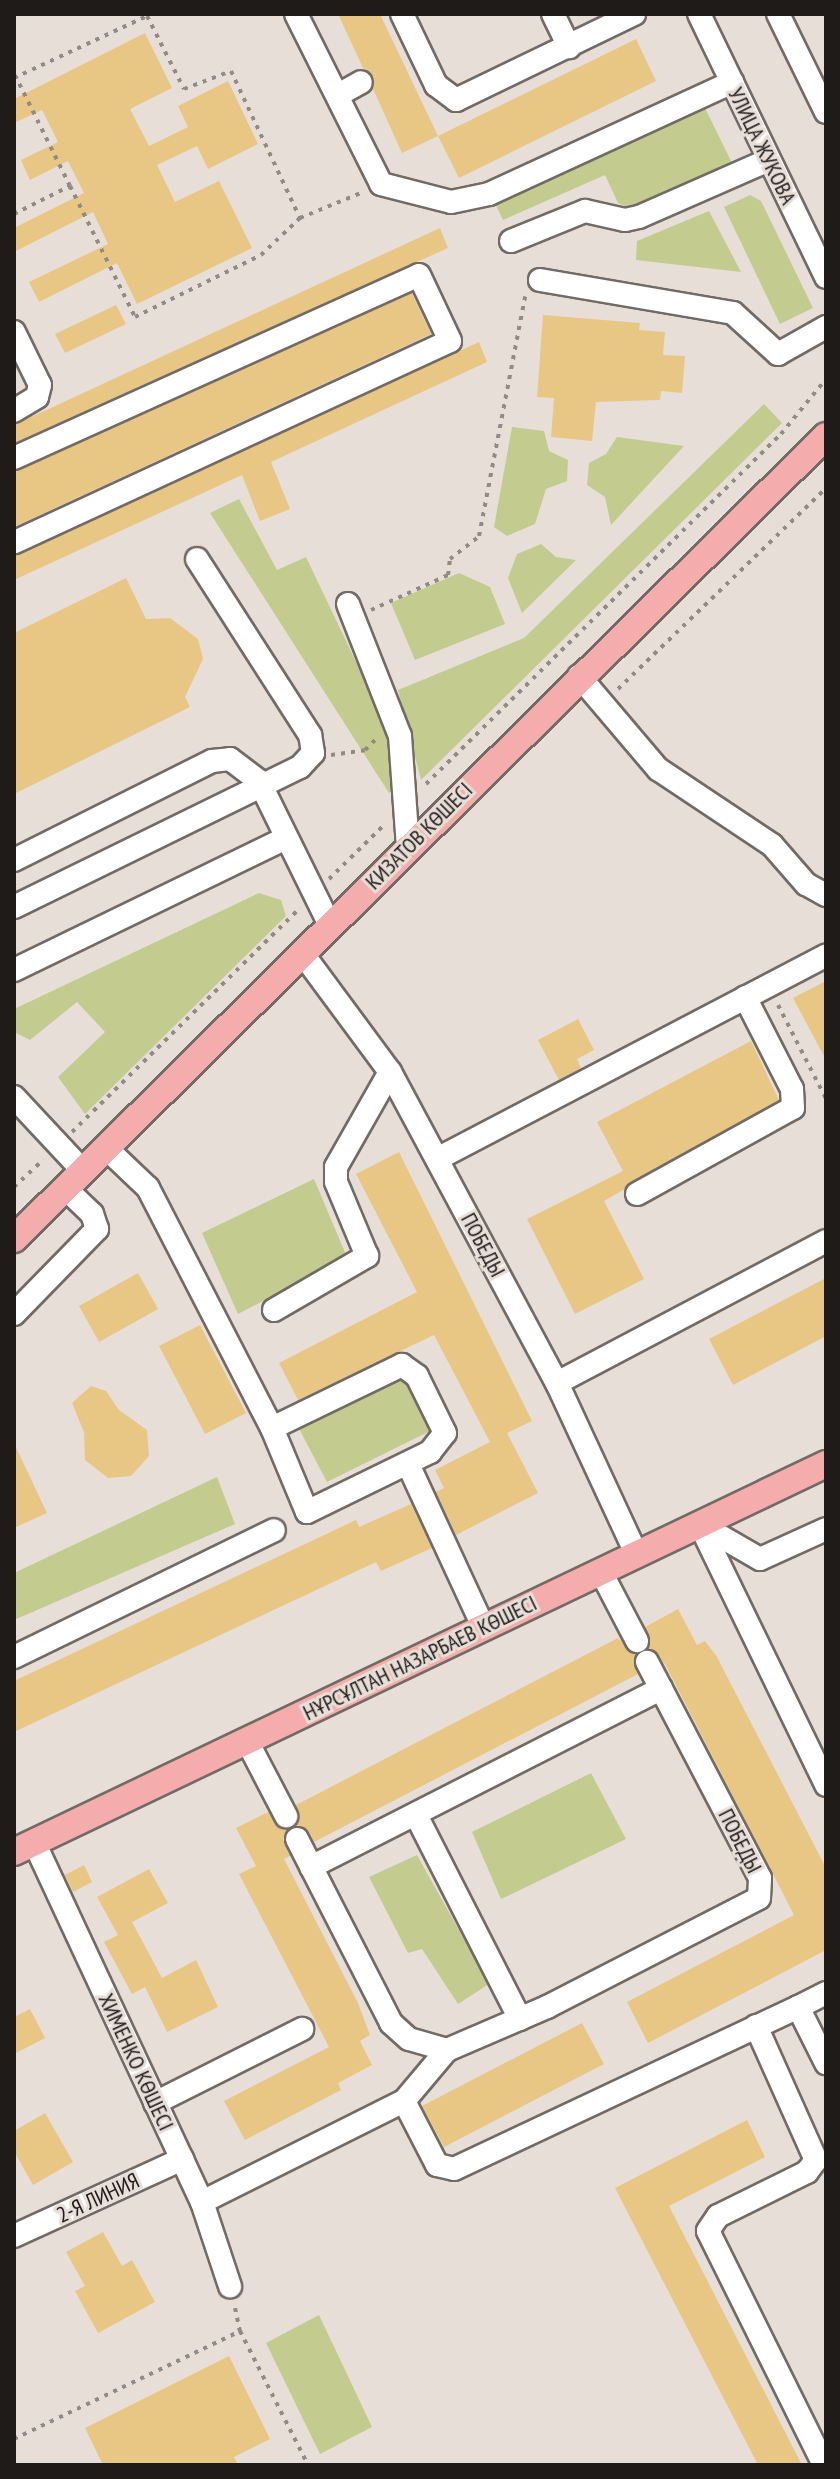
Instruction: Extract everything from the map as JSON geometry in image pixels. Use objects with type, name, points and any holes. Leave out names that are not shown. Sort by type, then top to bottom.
[{"type":"main road","name":"КИЗАТОВ КӨШЕСІ","points":[[14,1239],[579,676],[826,436]]},
{"type":"main road","name":"НҰРСҰЛТАН НАЗАРБАЕВ КӨШЕСІ","points":[[24,1847],[826,1464]]},
{"type":"street","points":[[296,14],[381,184],[451,202],[475,199],[732,82]]},
{"type":"street","points":[[402,14],[413,55],[441,92],[456,100],[634,14]]},
{"type":"street","points":[[553,14],[569,47]]},
{"type":"street","name":"УЛИЦА ЖУКОВА","points":[[699,14],[826,277]]},
{"type":"street","points":[[778,14],[826,112]]},
{"type":"street","points":[[338,95],[361,82]]},
{"type":"street","points":[[511,241],[585,211],[639,217],[769,160]]},
{"type":"street","points":[[14,458],[419,275],[450,341],[14,542]]},
{"type":"street","points":[[540,280],[733,313],[778,354],[826,327]]},
{"type":"street","points":[[14,332],[40,392],[14,411]]},
{"type":"street","points":[[14,907],[300,767],[313,753],[310,735],[197,559]]},
{"type":"street","points":[[351,611],[388,706],[403,762],[408,847]]},
{"type":"street","points":[[579,676],[658,769],[772,845],[806,884],[826,895]]},
{"type":"street","points":[[14,860],[212,761],[241,762],[260,787],[282,840],[330,925]]},
{"type":"street","points":[[14,970],[282,840]]},
{"type":"street","name":"ПОБЕДЫ","points":[[302,953],[390,1072],[557,1383],[637,1555]]},
{"type":"street","points":[[437,1159],[826,956]]},
{"type":"street","points":[[637,1194],[793,1108],[792,1089],[745,997]]},
{"type":"street","points":[[274,1310],[367,1256],[336,1182],[336,1167],[390,1072]]},
{"type":"street","points":[[14,1097],[74,1180],[97,1229],[14,1314]]},
{"type":"street","points":[[106,1148],[148,1188],[272,1428],[307,1512],[438,1447],[445,1433],[408,1366],[272,1428]]},
{"type":"street","points":[[557,1383],[826,1241]]},
{"type":"street","points":[[408,1464],[483,1626]]},
{"type":"street","points":[[700,1525],[760,1559],[826,1529]]},
{"type":"street","points":[[700,1525],[826,1785]]},
{"type":"street","points":[[14,1657],[274,1530]]},
{"type":"street","points":[[601,1572],[637,1641]]},
{"type":"street","name":"ПОБЕДЫ","points":[[520,2019],[762,1893],[647,1662]]},
{"type":"street","points":[[311,1867],[661,1689]]},
{"type":"street","points":[[247,1741],[286,1816]]},
{"type":"street","points":[[202,2202],[404,2101],[447,2050],[520,2019],[416,1815]]},
{"type":"street","points":[[297,1839],[391,2023],[409,2039],[447,2050]]},
{"type":"street","name":"ХИМЕНКО КӨШЕСІ","points":[[24,1847],[182,2159],[202,2202],[230,2286]]},
{"type":"street","points":[[404,2101],[437,2165],[454,2169],[826,1993]]},
{"type":"street","points":[[798,2007],[826,2063]]},
{"type":"street","points":[[756,2026],[816,2160],[807,2172],[718,2216],[708,2231],[825,2464]]},
{"type":"street","points":[[155,2103],[302,2029]]},
{"type":"street","name":"2-Я ЛИНИЯ","points":[[14,2236],[182,2159]]},
{"type":"path","points":[[300,218],[231,71],[184,89],[147,16],[15,78],[135,317],[261,255],[300,218],[381,184]]},
{"type":"path","points":[[14,214],[70,186]]},
{"type":"path","points":[[351,611],[448,575],[450,559],[479,536],[523,298],[540,280]]},
{"type":"path","points":[[603,704],[826,488]]},
{"type":"path","points":[[313,753],[344,756],[365,750],[381,734],[388,706]]},
{"type":"path","points":[[768,985],[826,1099]]},
{"type":"path","points":[[230,2286],[240,2331],[308,2465]]},
{"type":"path","points":[[14,2439],[240,2331]]},
{"type":"green space","points":[[703,104],[733,165],[630,208],[618,203],[605,175],[503,220],[493,199]]},
{"type":"green space","points":[[750,195],[761,201],[813,308],[780,324],[724,207]]},
{"type":"green space","points":[[709,211],[741,272],[636,260],[637,241]]},
{"type":"green space","points":[[764,404],[782,423],[421,780],[398,690],[524,638]]},
{"type":"green space","points":[[512,427],[544,431],[549,451],[568,460],[567,481],[546,489],[535,524],[507,536],[494,527]]},
{"type":"green space","points":[[617,437],[684,446],[611,525],[605,497],[587,485],[589,463],[606,454]]},
{"type":"green space","points":[[239,499],[277,570],[306,557],[396,746],[401,786],[389,793],[210,513]]},
{"type":"green space","points":[[541,544],[556,557],[576,560],[522,613],[508,578],[517,554]]},
{"type":"green space","points":[[459,573],[490,587],[505,624],[415,660],[391,603]]},
{"type":"green space","points":[[259,893],[281,900],[286,916],[85,1114],[58,1077],[105,1032],[77,1002],[30,1040],[14,1032],[14,1009]]},
{"type":"green space","points":[[314,1179],[347,1257],[238,1314],[202,1233]]},
{"type":"green space","points":[[406,1372],[434,1429],[327,1482],[296,1423]]},
{"type":"green space","points":[[217,1477],[235,1524],[14,1620],[14,1573]]},
{"type":"green space","points":[[591,1773],[626,1839],[501,1899],[472,1832]]},
{"type":"green space","points":[[417,1855],[489,1984],[458,2004],[422,1949],[408,1953],[369,1877]]},
{"type":"green space","points":[[319,2315],[372,2427],[320,2454],[266,2343]]},
{"type":"building","points":[[338,14],[380,14],[438,136],[402,153],[373,89],[373,76],[363,68]]},
{"type":"building","points":[[145,33],[172,88],[130,109],[149,146],[188,127],[178,106],[228,81],[258,144],[208,169],[197,146],[157,165],[175,202],[219,181],[252,248],[137,304],[117,263],[39,302],[29,282],[108,244],[93,212],[14,252],[14,228],[84,193],[68,161],[30,180],[21,160],[58,142],[42,110],[14,123],[14,99]]},
{"type":"building","points":[[636,39],[656,81],[459,178],[438,136]]},
{"type":"building","points":[[440,228],[448,248],[14,443],[14,425]]},
{"type":"building","points":[[412,293],[431,334],[14,527],[14,472]]},
{"type":"building","points":[[116,305],[126,324],[65,353],[55,334]]},
{"type":"building","points":[[543,315],[640,323],[639,330],[665,332],[663,355],[685,356],[682,393],[661,391],[660,400],[596,402],[592,441],[551,437],[554,398],[537,397]]},
{"type":"building","points":[[479,342],[487,362],[271,462],[290,509],[260,521],[242,475],[14,580],[14,556]]},
{"type":"building","points":[[126,578],[146,619],[170,618],[198,639],[203,659],[185,697],[190,707],[14,794],[14,633]]},
{"type":"building","points":[[826,981],[826,1060],[793,998]]},
{"type":"building","points":[[578,1019],[594,1050],[577,1059],[581,1068],[559,1080],[538,1040]]},
{"type":"building","points":[[751,1041],[779,1100],[604,1201],[644,1279],[575,1314],[527,1219],[623,1171],[597,1122]]},
{"type":"building","points":[[399,1152],[532,1421],[507,1433],[538,1493],[456,1535],[436,1492],[444,1488],[435,1470],[490,1442],[434,1335],[298,1400],[279,1363],[417,1292],[356,1174]]},
{"type":"building","points":[[138,1273],[158,1309],[99,1342],[79,1306]]},
{"type":"building","points":[[826,1278],[826,1336],[733,1385],[709,1339]]},
{"type":"building","points":[[200,1325],[246,1413],[205,1434],[159,1346]]},
{"type":"building","points":[[91,1386],[106,1391],[119,1410],[147,1430],[149,1456],[131,1476],[108,1478],[85,1460],[84,1432],[72,1403]]},
{"type":"building","points":[[14,1443],[47,1513],[14,1528]]},
{"type":"building","points":[[411,1504],[432,1548],[381,1571],[376,1562],[14,1732],[14,1681],[356,1520],[359,1527]]},
{"type":"building","points":[[678,1609],[697,1645],[705,1641],[717,1657],[826,1868],[826,1950],[648,2043],[627,2002],[794,1915],[665,1664],[649,1648],[645,1627]]},
{"type":"building","points":[[618,1638],[635,1655],[638,1674],[314,1842],[296,1825],[296,1805]]},
{"type":"building","points":[[268,1812],[287,1830],[283,1839],[290,1856],[284,1859],[358,2003],[370,2035],[360,2041],[372,2065],[338,2083],[341,2090],[245,2140],[224,2101],[329,2047],[239,1874],[256,1866],[236,1828]]},
{"type":"building","points":[[84,1865],[92,1882],[73,1892],[65,1875]]},
{"type":"building","points":[[149,1869],[168,1903],[132,1922],[162,1978],[196,1960],[218,2007],[167,2032],[145,1987],[132,1994],[104,1942],[118,1935],[97,1897]]},
{"type":"building","points":[[30,2009],[45,2038],[14,2054],[14,2017]]},
{"type":"building","points":[[582,2023],[604,2064],[444,2147],[422,2106]]},
{"type":"building","points":[[45,2113],[73,2162],[33,2185],[14,2151],[14,2131]]},
{"type":"building","points":[[747,2120],[765,2157],[669,2206],[802,2465],[758,2465],[615,2188]]},
{"type":"building","points":[[103,2232],[122,2266],[132,2260],[155,2302],[98,2333],[75,2291],[85,2286],[66,2252]]},
{"type":"building","points":[[229,2356],[270,2439],[234,2457],[238,2465],[103,2465],[85,2428]]}]
